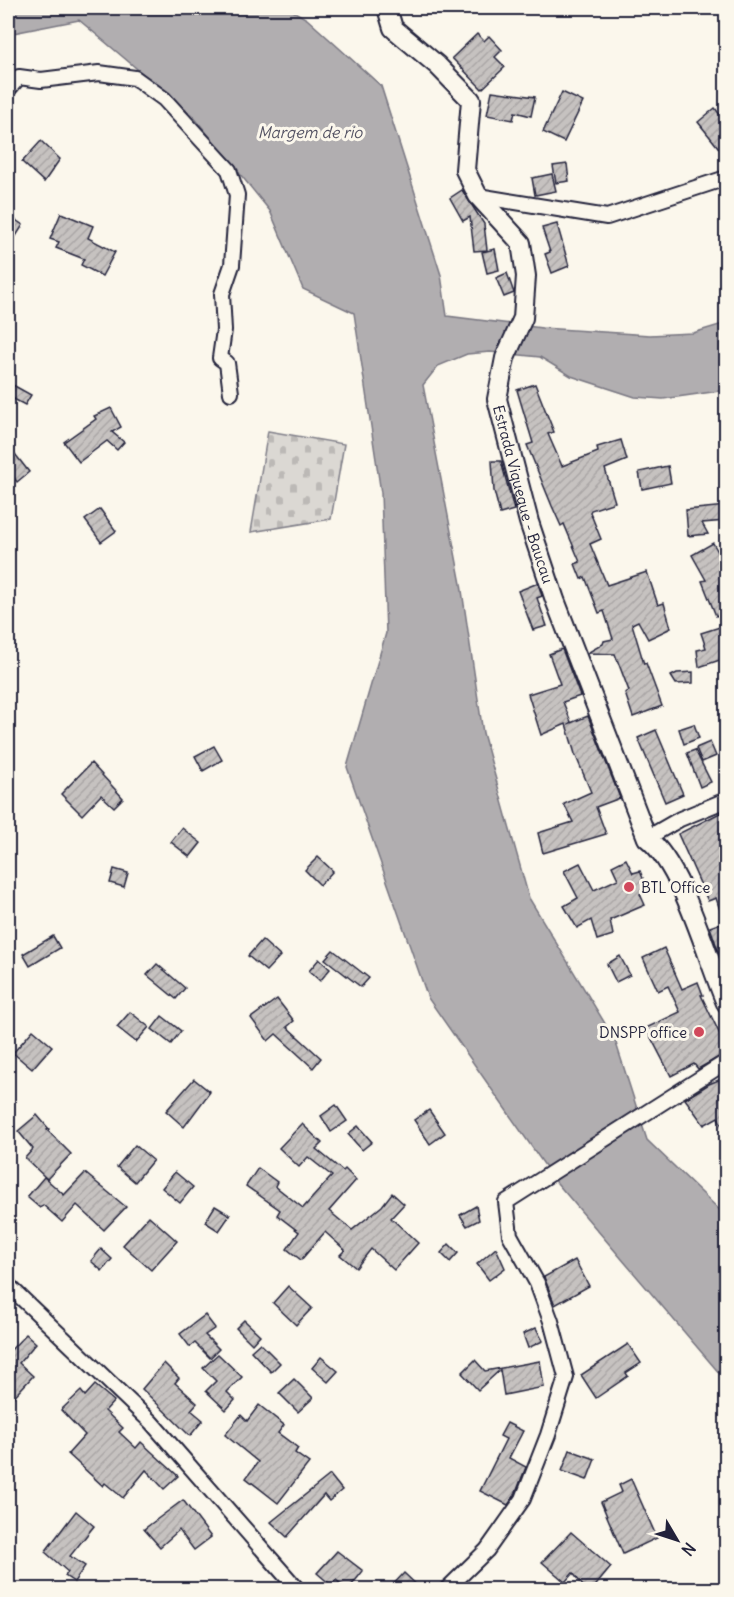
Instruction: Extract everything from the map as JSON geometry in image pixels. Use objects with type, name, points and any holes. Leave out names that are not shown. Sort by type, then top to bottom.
[{"type":"main road","name":"Estrada Viqueque - Baucau","points":[[387,8],[393,28],[437,65],[471,100],[465,170],[478,196],[521,243],[526,276],[523,318],[505,358],[497,399],[529,522],[555,600],[647,838],[660,849],[704,940],[726,1003]]},
{"type":"street","points":[[8,90],[19,77],[41,80],[99,73],[135,78],[164,99],[229,170],[237,195],[232,265],[222,294],[224,330],[220,358],[227,363],[231,393]]},
{"type":"street","points":[[478,196],[607,217],[726,178]]},
{"type":"street","points":[[647,838],[680,819],[726,800]]},
{"type":"street","points":[[446,1590],[487,1550],[523,1499],[548,1435],[566,1377],[551,1321],[537,1282],[510,1235],[506,1202],[677,1096],[726,1062]]},
{"type":"street","points":[[8,1285],[151,1422],[298,1590]]},
{"type":"green space","points":[[268,431],[344,444],[331,519],[251,532]]},
{"type":"water","name":"Margem de rio","points":[[8,8],[288,8],[307,19],[381,86],[441,275],[447,316],[542,328],[650,335],[693,333],[726,323],[726,390],[663,399],[635,397],[571,376],[540,357],[490,352],[467,354],[438,366],[423,385],[461,584],[483,733],[529,898],[615,1040],[647,1140],[726,1216],[726,1381],[557,1183],[428,998],[347,767],[386,633],[381,493],[354,313],[303,289],[270,211],[193,116],[79,20],[8,34]]},
{"type":"building","points":[[477,34],[484,41],[489,36],[502,50],[495,57],[505,67],[482,89],[452,58]]},
{"type":"building","points":[[492,91],[535,97],[531,116],[515,112],[513,120],[487,115]]},
{"type":"building","points":[[562,92],[583,102],[564,142],[543,132]]},
{"type":"building","points":[[715,108],[726,123],[726,157],[698,122]]},
{"type":"building","points":[[41,141],[60,159],[44,182],[22,162]]},
{"type":"building","points":[[567,164],[569,181],[556,183],[553,166]]},
{"type":"building","points":[[552,174],[556,191],[535,195],[532,178]]},
{"type":"building","points":[[462,190],[484,224],[487,250],[474,251],[470,217],[463,221],[450,198]]},
{"type":"building","points":[[61,213],[93,226],[88,238],[115,252],[102,276],[81,265],[84,259],[56,248],[59,242],[50,239]]},
{"type":"building","points":[[8,215],[23,225],[8,249]]},
{"type":"building","points":[[557,224],[569,266],[552,273],[545,254],[550,252],[542,228]]},
{"type":"building","points":[[495,249],[499,270],[487,273],[482,252]]},
{"type":"building","points":[[507,273],[514,293],[504,297],[496,278]]},
{"type":"building","points":[[11,384],[31,395],[25,405],[8,396]]},
{"type":"building","points":[[535,384],[554,432],[548,434],[562,466],[598,452],[597,447],[621,440],[627,460],[605,469],[615,502],[591,510],[601,539],[590,544],[607,585],[647,572],[658,605],[664,603],[671,628],[648,639],[638,621],[632,624],[644,664],[646,663],[662,706],[633,717],[625,693],[629,691],[615,654],[587,653],[603,644],[604,641],[613,639],[604,611],[599,613],[585,577],[581,579],[575,564],[580,562],[564,524],[561,526],[527,445],[533,443],[517,390]]},
{"type":"building","points":[[111,408],[121,427],[112,432],[124,442],[117,450],[107,441],[79,462],[64,442],[96,419],[94,416]]},
{"type":"building","points":[[8,445],[29,472],[17,482],[8,470]]},
{"type":"building","points":[[492,461],[501,461],[514,510],[500,514],[494,491]]},
{"type":"building","points":[[668,466],[671,483],[642,489],[639,472]]},
{"type":"building","points":[[726,506],[726,521],[702,523],[708,534],[688,536],[686,510]]},
{"type":"building","points":[[100,509],[116,531],[101,542],[85,520]]},
{"type":"building","points":[[713,543],[726,566],[726,612],[716,616],[702,581],[706,580],[692,555]]},
{"type":"building","points":[[538,583],[542,596],[537,598],[547,626],[533,630],[518,591]]},
{"type":"building","points":[[726,625],[726,658],[699,667],[697,650],[706,648],[701,633]]},
{"type":"building","points":[[562,649],[580,696],[563,702],[571,722],[568,724],[588,716],[620,798],[596,807],[606,834],[543,853],[538,833],[573,822],[564,804],[591,792],[575,754],[566,724],[541,735],[528,694],[560,684],[549,654]]},
{"type":"building","points":[[693,672],[693,683],[676,684],[671,676],[677,673]]},
{"type":"building","points":[[694,724],[699,738],[684,744],[679,729]]},
{"type":"building","points":[[656,730],[683,794],[665,802],[638,738]]},
{"type":"building","points":[[710,742],[716,756],[702,762],[696,748]]},
{"type":"building","points":[[214,746],[222,760],[203,771],[195,756]]},
{"type":"building","points":[[695,750],[711,782],[700,787],[687,753]]},
{"type":"building","points":[[91,763],[123,798],[114,807],[101,795],[82,815],[61,794]]},
{"type":"building","points":[[726,810],[726,973],[710,927],[724,922],[716,898],[708,901],[678,834]]},
{"type":"building","points":[[182,828],[201,843],[190,857],[171,842]]},
{"type":"building","points":[[318,857],[333,871],[320,885],[305,870]]},
{"type":"building","points":[[626,859],[633,873],[640,871],[648,891],[640,894],[645,905],[610,920],[613,935],[597,940],[591,920],[577,928],[564,906],[578,898],[564,871],[580,863],[594,890],[618,879],[612,866]]},
{"type":"building","points":[[114,869],[128,873],[124,887],[110,883]]},
{"type":"building","points":[[53,936],[60,948],[30,966],[23,954]]},
{"type":"building","points":[[262,940],[280,956],[266,971],[248,956]]},
{"type":"building","points":[[664,948],[682,989],[698,982],[703,995],[701,995],[726,1047],[726,1053],[698,1069],[694,1064],[671,1076],[646,1028],[680,1012],[668,986],[658,991],[643,958]]},
{"type":"building","points":[[333,950],[369,978],[361,987],[325,959]]},
{"type":"building","points":[[620,956],[630,975],[616,982],[607,964]]},
{"type":"building","points":[[319,959],[330,969],[320,981],[309,971]]},
{"type":"building","points":[[157,964],[185,988],[176,999],[147,975]]},
{"type":"building","points":[[277,999],[294,1021],[287,1027],[321,1058],[313,1068],[276,1034],[268,1041],[251,1018]]},
{"type":"building","points":[[130,1012],[149,1027],[136,1042],[117,1027]]},
{"type":"building","points":[[162,1016],[181,1031],[171,1044],[152,1029]]},
{"type":"building","points":[[33,1030],[52,1046],[32,1069],[13,1053]]},
{"type":"building","points":[[726,1077],[726,1135],[718,1117],[704,1125],[685,1099],[709,1084]]},
{"type":"building","points":[[194,1079],[210,1092],[184,1127],[166,1111]]},
{"type":"building","points":[[336,1105],[347,1121],[331,1132],[321,1116]]},
{"type":"building","points":[[429,1110],[445,1133],[430,1144],[414,1120]]},
{"type":"building","points":[[37,1115],[49,1129],[47,1130],[71,1154],[47,1179],[25,1158],[33,1149],[18,1131]]},
{"type":"building","points":[[302,1124],[322,1143],[316,1149],[343,1171],[345,1169],[356,1180],[329,1211],[352,1230],[382,1206],[392,1193],[404,1204],[391,1218],[418,1243],[394,1270],[371,1249],[356,1268],[340,1255],[345,1250],[325,1232],[301,1260],[287,1249],[299,1232],[277,1215],[280,1210],[246,1186],[258,1168],[277,1182],[275,1186],[303,1208],[332,1176],[308,1157],[299,1167],[279,1148]]},
{"type":"building","points":[[358,1126],[372,1142],[362,1150],[348,1134]]},
{"type":"building","points":[[135,1145],[153,1160],[135,1182],[117,1167]]},
{"type":"building","points":[[175,1172],[193,1187],[180,1203],[162,1188]]},
{"type":"building","points":[[85,1173],[126,1207],[104,1230],[77,1205],[62,1222],[43,1205],[40,1208],[27,1197],[44,1177],[64,1195]]},
{"type":"building","points":[[215,1206],[230,1215],[219,1231],[205,1222]]},
{"type":"building","points":[[476,1206],[479,1220],[467,1226],[460,1215]]},
{"type":"building","points":[[149,1216],[177,1241],[151,1270],[123,1245]]},
{"type":"building","points":[[449,1244],[458,1253],[450,1262],[441,1253]]},
{"type":"building","points":[[496,1248],[505,1268],[489,1280],[477,1264]]},
{"type":"building","points":[[101,1249],[112,1259],[102,1271],[91,1261]]},
{"type":"building","points":[[575,1260],[589,1286],[555,1305],[544,1277]]},
{"type":"building","points":[[288,1286],[312,1308],[296,1325],[273,1303]]},
{"type":"building","points":[[205,1315],[215,1328],[205,1335],[219,1349],[210,1358],[195,1343],[190,1347],[180,1334]]},
{"type":"building","points":[[244,1320],[260,1335],[252,1344],[236,1328]]},
{"type":"building","points":[[536,1328],[543,1341],[528,1348],[523,1334]]},
{"type":"building","points":[[26,1334],[36,1343],[19,1363],[33,1376],[8,1403],[8,1353]]},
{"type":"building","points":[[260,1343],[280,1363],[271,1372],[251,1351]]},
{"type":"building","points":[[628,1344],[641,1363],[626,1373],[628,1376],[596,1398],[581,1375]]},
{"type":"building","points":[[218,1354],[242,1377],[227,1392],[235,1400],[226,1410],[206,1391],[216,1381],[203,1368]]},
{"type":"building","points":[[321,1357],[338,1371],[328,1382],[312,1368]]},
{"type":"building","points":[[475,1360],[485,1371],[540,1361],[544,1387],[504,1395],[500,1370],[478,1390],[462,1373]]},
{"type":"building","points":[[164,1363],[179,1378],[175,1383],[197,1403],[191,1410],[203,1420],[190,1436],[142,1389]]},
{"type":"building","points":[[294,1379],[313,1398],[298,1412],[279,1393]]},
{"type":"building","points":[[95,1385],[114,1401],[105,1411],[123,1428],[119,1432],[136,1448],[141,1442],[178,1476],[164,1489],[146,1470],[123,1498],[105,1483],[103,1486],[68,1454],[85,1435],[61,1410],[81,1391],[85,1396]]},
{"type":"building","points":[[259,1405],[284,1425],[278,1433],[298,1448],[295,1453],[309,1463],[278,1503],[246,1478],[258,1462],[225,1435],[241,1415],[247,1421]]},
{"type":"building","points":[[507,1423],[523,1431],[509,1458],[526,1467],[515,1495],[508,1505],[480,1491],[506,1439],[500,1436]]},
{"type":"building","points":[[570,1450],[595,1459],[587,1480],[562,1471]]},
{"type":"building","points":[[330,1475],[342,1490],[329,1501],[324,1495],[287,1537],[271,1522]]},
{"type":"building","points":[[631,1479],[657,1538],[623,1554],[601,1502],[622,1492],[619,1485]]},
{"type":"building","points":[[183,1500],[211,1537],[194,1550],[179,1530],[160,1547],[144,1529]]},
{"type":"building","points":[[76,1511],[94,1526],[70,1556],[85,1566],[74,1582],[65,1576],[68,1572],[45,1552]]},
{"type":"building","points":[[571,1532],[611,1567],[592,1590],[586,1590],[573,1573],[565,1582],[542,1562]]},
{"type":"building","points":[[337,1551],[363,1571],[348,1590],[336,1580],[331,1585],[317,1573]]},
{"type":"building","points":[[404,1573],[422,1590],[388,1590]]},
{"type":"place","name":"BTL Office","points":[[629,887]]},
{"type":"place","name":"DNSPP office","points":[[699,1032]]}]
